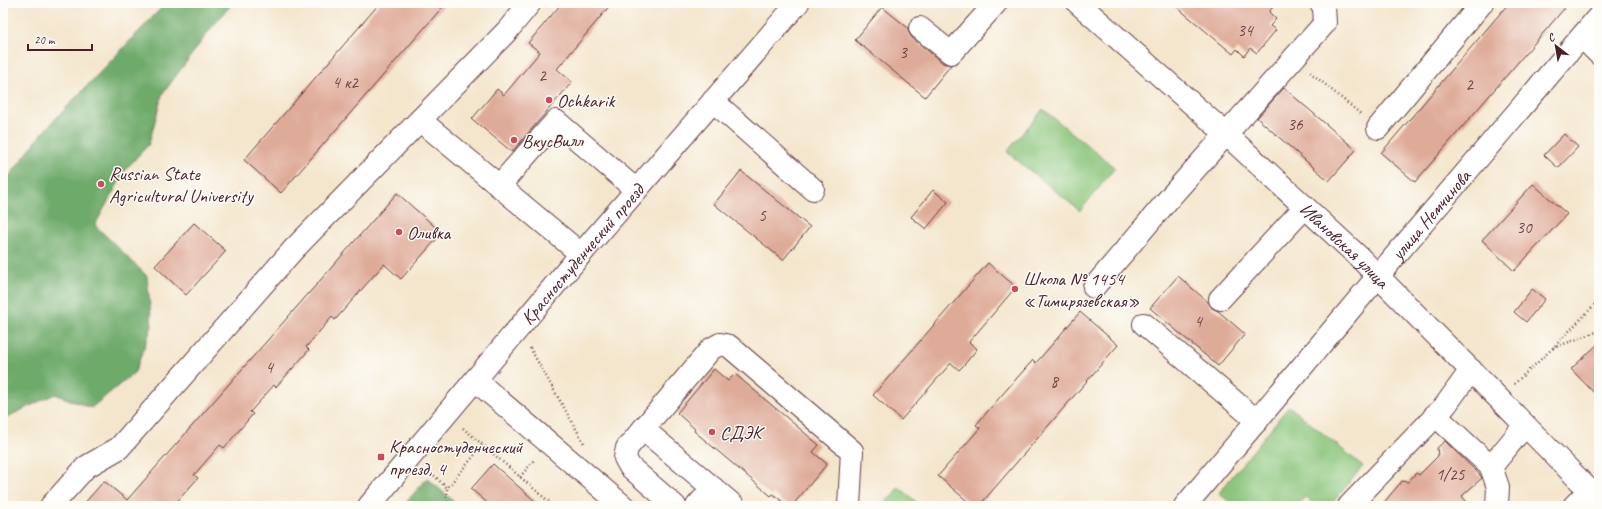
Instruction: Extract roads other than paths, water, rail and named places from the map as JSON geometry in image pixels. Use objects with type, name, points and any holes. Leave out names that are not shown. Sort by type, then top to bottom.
[{"type":"street","points":[[51,506],[86,468],[119,448],[293,250],[507,31],[530,3]]},
{"type":"street","name":"Красностуденческий проезд","points":[[369,506],[483,387],[581,254],[798,3]]},
{"type":"street","points":[[920,28],[951,53],[996,3]]},
{"type":"street","name":"Ивановская улица","points":[[1078,3],[1226,134],[1378,276],[1594,495]]},
{"type":"street","points":[[1094,287],[1172,195],[1325,22],[1324,7],[1321,3]]},
{"type":"street","points":[[1378,128],[1482,3]]},
{"type":"street","name":"улица Немчинова","points":[[1185,506],[1599,16]]},
{"type":"street","points":[[1582,37],[1599,54]]},
{"type":"street","points":[[713,101],[813,189]]},
{"type":"street","points":[[420,120],[581,254]]},
{"type":"street","points":[[499,186],[556,121],[636,190]]},
{"type":"street","points":[[1220,299],[1305,207]]},
{"type":"street","points":[[1144,324],[1256,421]]},
{"type":"street","points":[[675,506],[630,467],[625,458],[627,448],[711,349],[720,344],[729,346],[852,451],[849,506]]},
{"type":"street","points":[[1349,506],[1445,406],[1471,370]]},
{"type":"street","points":[[483,387],[623,506]]},
{"type":"street","points":[[1436,415],[1491,467],[1498,487],[1497,506]]},
{"type":"street","points":[[1491,467],[1525,425]]},
{"type":"street","points":[[643,429],[734,506]]},
{"type":"street","points":[[698,506],[713,488]]},
{"type":"street","points":[[1574,506],[1594,495]]},
{"type":"place","name":"Ochkarik","points":[[549,100]]},
{"type":"place","name":"ВкусВилл","points":[[514,140]]},
{"type":"place","name":"Russian State Agricultural University","points":[[101,184]]},
{"type":"place","name":"Оливка","points":[[399,232]]},
{"type":"place","name":"Школа № 1454 «Тимирязевская»","points":[[1015,289]]},
{"type":"place","name":"СДЭК","points":[[712,432]]},
{"type":"place","name":"Красностуденческий проезд, 4","points":[[381,457]]}]
